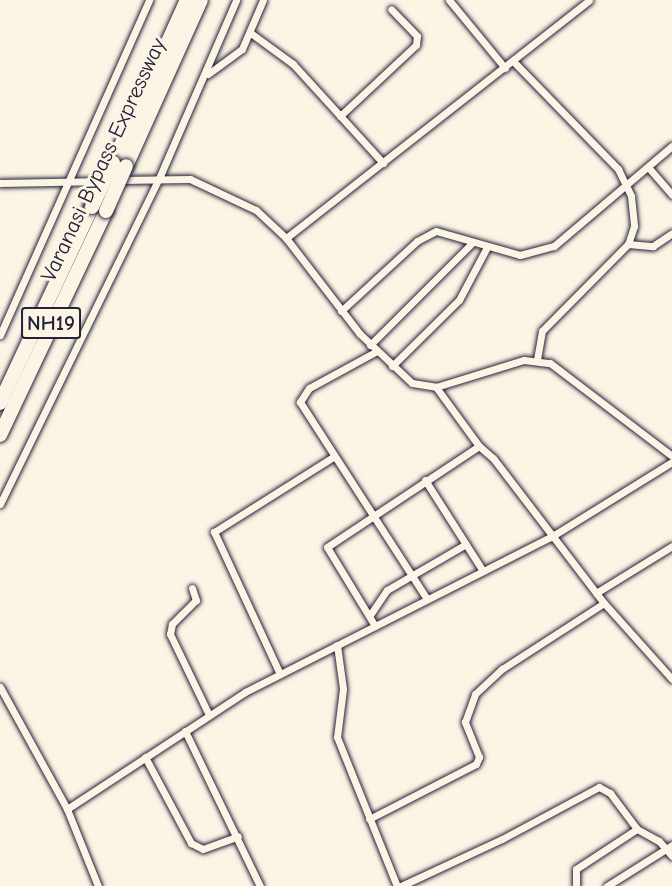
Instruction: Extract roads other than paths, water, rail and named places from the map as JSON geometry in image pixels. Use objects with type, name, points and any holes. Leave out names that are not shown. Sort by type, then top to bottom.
[{"type":"highway","name":"Varanasi Bypass Expressway","points":[[0,435],[106,212],[120,165],[187,0]]},
{"type":"highway","name":"Varanasi Bypass Expressway","points":[[0,403],[92,207],[120,165],[201,0]]},
{"type":"street","points":[[0,335],[148,0]]},
{"type":"street","points":[[0,504],[208,74],[236,0]]},
{"type":"street","points":[[208,74],[233,58],[252,34],[263,0]]},
{"type":"street","points":[[449,0],[505,68]]},
{"type":"street","points":[[286,238],[513,62],[589,0]]},
{"type":"street","points":[[340,116],[416,45],[417,36],[391,9]]},
{"type":"street","points":[[252,34],[293,64],[383,163]]},
{"type":"street","points":[[513,62],[603,151],[627,185],[634,226],[628,244],[586,291],[551,320],[538,341],[537,360]]},
{"type":"street","points":[[340,311],[428,234],[447,233],[486,249],[520,255],[554,246],[672,146]]},
{"type":"street","points":[[648,166],[672,195]]},
{"type":"street","points":[[0,183],[65,184],[160,176],[190,179],[231,196],[256,210],[286,238],[340,311],[370,345],[412,382],[436,387],[506,364],[537,360],[563,370],[672,456]]},
{"type":"street","points":[[628,244],[653,246],[672,233]]},
{"type":"street","points":[[370,345],[471,244]]},
{"type":"street","points":[[392,366],[459,300],[486,249]]},
{"type":"street","points":[[377,351],[309,388],[299,398],[333,457],[427,599]]},
{"type":"street","points":[[436,387],[479,447],[493,458],[551,537],[604,603],[672,679]]},
{"type":"street","points":[[375,626],[327,550],[333,539],[479,447]]},
{"type":"street","points":[[280,674],[214,532],[333,457]]},
{"type":"street","points":[[67,809],[209,715],[280,674],[551,537],[672,462]]},
{"type":"street","points":[[425,480],[483,571]]},
{"type":"street","points":[[370,615],[387,590],[466,544]]},
{"type":"street","points":[[596,593],[672,546]]},
{"type":"street","points":[[192,588],[196,600],[172,624],[170,634],[209,715]]},
{"type":"street","points":[[369,819],[476,764],[479,757],[465,722],[475,694],[502,669],[604,603]]},
{"type":"street","points":[[337,645],[342,689],[337,737],[369,819],[399,886],[599,787],[610,792],[637,829],[669,846],[672,856]]},
{"type":"street","points":[[0,687],[67,809],[98,886]]},
{"type":"street","points":[[185,731],[238,836],[260,886]]},
{"type":"street","points":[[145,757],[191,843],[203,849],[238,836]]},
{"type":"street","points":[[576,886],[576,869],[637,829]]},
{"type":"street","points":[[607,886],[669,846]]}]
